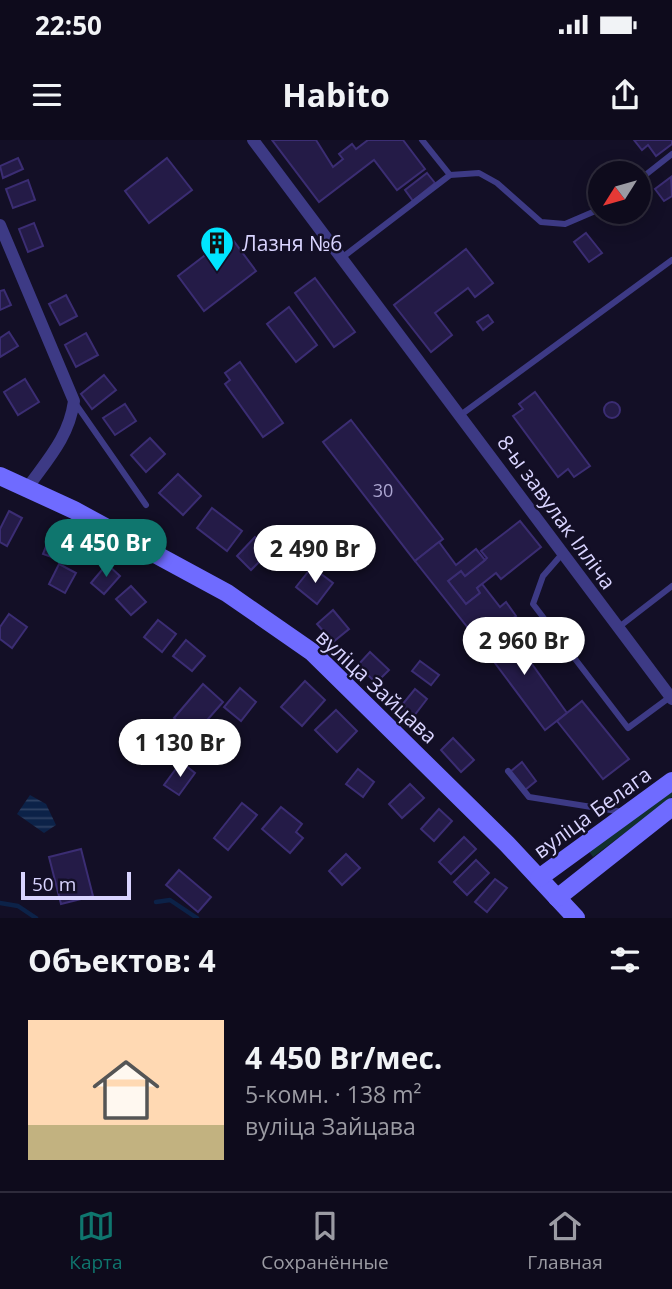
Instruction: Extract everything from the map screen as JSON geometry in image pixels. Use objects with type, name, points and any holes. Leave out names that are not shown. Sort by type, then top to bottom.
[{"type":"street","name":"8-ы завулак Ілліча","points":[[253,140],[462,415],[671,697]]},
{"type":"street","points":[[0,225],[74,401],[71,423],[59,446],[28,487]]},
{"type":"street","name":"вуліца Зайцава","points":[[0,476],[28,487],[227,593],[312,652],[576,918]]},
{"type":"street","name":"вуліца Белага","points":[[539,878],[672,781]]},
{"type":"street","name":"вуліца Белага","points":[[557,898],[672,807]]},
{"type":"lane","points":[[422,140],[450,175]]},
{"type":"lane","points":[[651,171],[672,154]]},
{"type":"lane","points":[[343,257],[450,175],[479,173],[497,183],[541,222],[565,224],[588,214]]},
{"type":"lane","points":[[462,415],[672,260]]},
{"type":"lane","points":[[74,401],[146,505]]},
{"type":"lane","points":[[563,553],[543,576],[533,604],[628,727],[671,697]]},
{"type":"lane","points":[[619,627],[672,586]]},
{"type":"lane","points":[[508,771],[529,797],[628,814]]},
{"type":"green space","points":[[672,787],[672,797],[593,857],[588,850]]},
{"type":"water","points":[[30,795],[46,804],[56,825],[44,833],[17,814]]},
{"type":"building","points":[[272,140],[316,140],[333,167],[343,159],[339,154],[352,144],[356,149],[368,140],[403,140],[425,169],[397,190],[374,160],[319,202]]},
{"type":"building","points":[[634,140],[672,140],[672,144],[656,156],[648,145],[642,150]]},
{"type":"building","points":[[18,158],[23,169],[3,178],[0,166]]},
{"type":"building","points":[[167,158],[192,190],[149,223],[125,191]]},
{"type":"building","points":[[427,173],[435,183],[413,201],[405,190]]},
{"type":"building","points":[[671,177],[672,196],[664,201],[655,189]]},
{"type":"building","points":[[28,180],[35,200],[13,208],[6,189]]},
{"type":"building","points":[[34,223],[43,246],[28,252],[19,229]]},
{"type":"building","points":[[586,233],[602,253],[589,262],[574,242]]},
{"type":"building","name":"Лазня №6","points":[[230,236],[256,271],[204,311],[178,276]]},
{"type":"building","points":[[466,249],[493,283],[475,297],[468,288],[435,313],[452,335],[431,352],[394,305]]},
{"type":"building","points":[[315,278],[355,332],[334,347],[295,293]]},
{"type":"building","points":[[4,290],[11,305],[0,310],[0,291]]},
{"type":"building","points":[[66,295],[77,316],[60,325],[49,304]]},
{"type":"building","points":[[289,307],[317,345],[296,362],[267,324]]},
{"type":"building","points":[[488,315],[493,322],[483,330],[477,322]]},
{"type":"building","points":[[9,332],[18,346],[0,357],[0,338]]},
{"type":"building","points":[[86,333],[98,355],[76,367],[65,345]]},
{"type":"building","points":[[240,362],[283,423],[263,437],[225,384],[230,380],[225,373]]},
{"type":"building","points":[[104,375],[116,390],[92,409],[81,394]]},
{"type":"building","points":[[25,379],[39,402],[18,415],[4,392]]},
{"type":"building","points":[[535,392],[590,466],[574,477],[568,469],[558,477],[513,416],[523,409],[519,404]]},
{"type":"building","points":[[609,402],[615,402],[620,410],[618,416],[609,418],[604,413],[604,407]]},
{"type":"building","points":[[125,404],[136,421],[115,435],[103,418]]},
{"type":"building","points":[[351,420],[443,539],[415,561],[323,442]]},
{"type":"building","points":[[150,438],[165,454],[146,472],[131,455]]},
{"type":"building","points":[[178,474],[201,496],[183,515],[159,493]]},
{"type":"building","points":[[212,508],[242,531],[227,551],[197,528]]},
{"type":"building","points":[[9,511],[22,518],[7,546],[0,542],[0,529]]},
{"type":"building","points":[[520,521],[541,547],[501,579],[496,573],[477,588],[480,593],[466,604],[448,581],[461,571],[465,576],[485,560],[487,558],[481,551]]},
{"type":"building","points":[[51,534],[65,540],[57,559],[43,554]]},
{"type":"building","points":[[255,537],[270,551],[251,570],[237,556]]},
{"type":"building","points":[[439,542],[456,565],[476,549],[485,560],[465,576],[461,571],[448,581],[466,604],[480,593],[477,588],[482,584],[500,607],[506,602],[516,616],[480,643],[415,561]]},
{"type":"building","points":[[59,564],[76,573],[65,593],[49,584]]},
{"type":"building","points":[[107,564],[120,576],[104,594],[91,583]]},
{"type":"building","points":[[312,567],[333,583],[317,604],[296,587]]},
{"type":"building","points":[[131,586],[146,602],[131,615],[116,599]]},
{"type":"building","points":[[333,610],[349,629],[333,642],[317,624]]},
{"type":"building","points":[[9,614],[27,627],[12,648],[0,639],[0,627]]},
{"type":"building","points":[[158,620],[176,634],[162,652],[144,637]]},
{"type":"building","points":[[504,625],[567,713],[545,730],[480,643]]},
{"type":"building","points":[[186,640],[205,656],[192,671],[173,656]]},
{"type":"building","points":[[370,652],[389,670],[376,683],[358,665]]},
{"type":"building","points":[[420,661],[439,675],[431,685],[412,671]]},
{"type":"building","points":[[305,681],[325,700],[302,726],[281,707]]},
{"type":"building","points":[[203,684],[223,702],[194,735],[174,718]]},
{"type":"building","points":[[240,688],[256,702],[241,721],[224,707]]},
{"type":"building","points":[[415,689],[427,699],[410,721],[397,711]]},
{"type":"building","points":[[582,701],[629,759],[603,779],[557,721]]},
{"type":"building","points":[[336,710],[357,731],[337,752],[315,730]]},
{"type":"building","points":[[453,738],[474,760],[461,772],[441,750]]},
{"type":"building","points":[[181,762],[195,773],[179,795],[164,785]]},
{"type":"building","points":[[522,762],[536,781],[525,790],[510,772]]},
{"type":"building","points":[[358,769],[374,782],[363,797],[346,784]]},
{"type":"building","points":[[410,784],[424,798],[402,818],[389,804]]},
{"type":"building","points":[[242,803],[257,815],[228,850],[214,838]]},
{"type":"building","points":[[281,807],[302,824],[296,832],[303,838],[290,853],[262,829]]},
{"type":"building","points":[[439,809],[452,821],[434,841],[421,829]]},
{"type":"building","points":[[464,837],[476,849],[451,874],[439,862]]},
{"type":"building","points":[[81,849],[93,896],[61,904],[49,857]]},
{"type":"building","points":[[346,854],[360,868],[342,885],[329,871]]},
{"type":"building","points":[[476,860],[489,873],[467,895],[454,882]]},
{"type":"building","points":[[179,870],[211,897],[198,912],[166,885]]},
{"type":"building","points":[[495,879],[507,888],[487,912],[475,902]]},
{"type":"waterway","points":[[156,902],[170,900],[197,918]]},
{"type":"waterway","points":[[0,903],[18,906],[36,918]]},
{"type":"place","name":"Лазня №6","points":[[217,273]]}]
